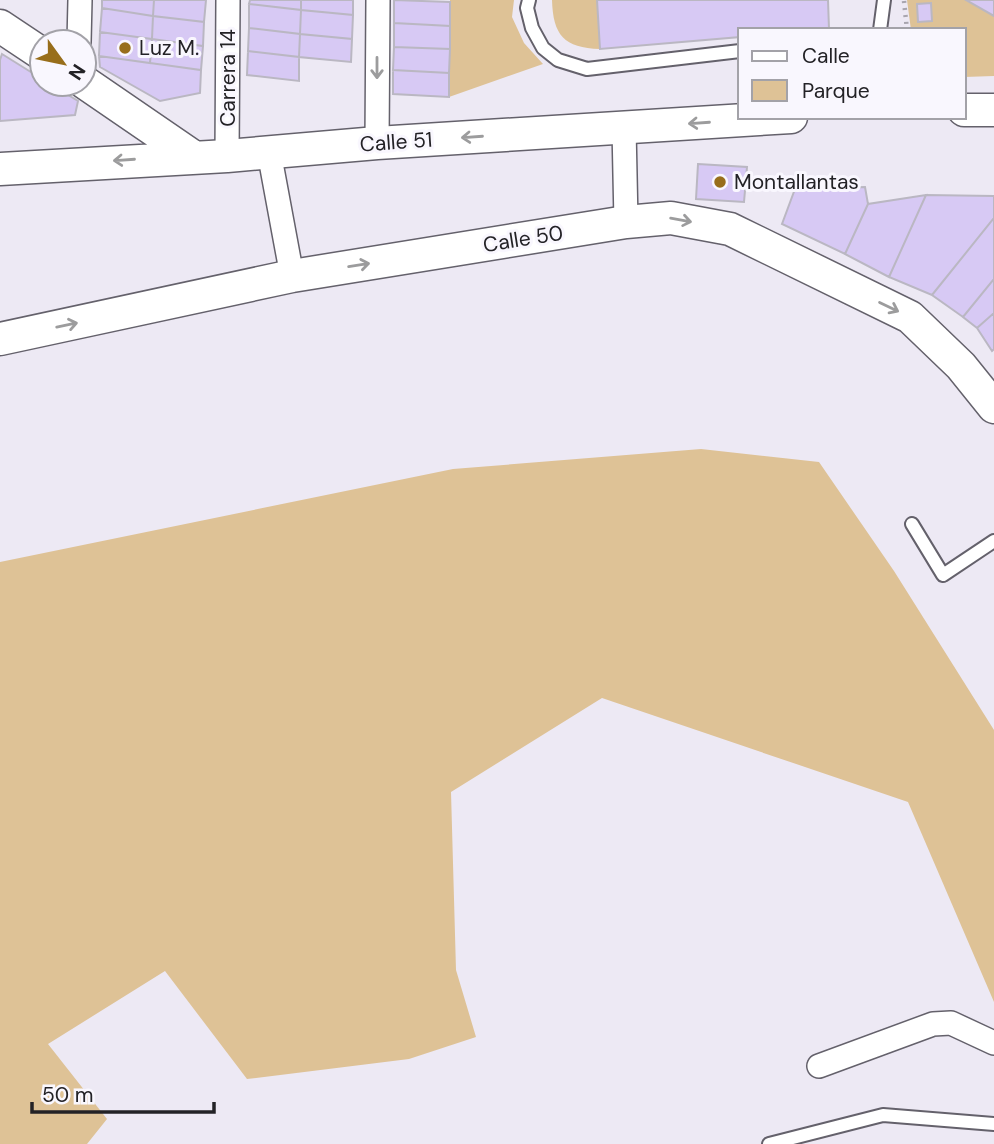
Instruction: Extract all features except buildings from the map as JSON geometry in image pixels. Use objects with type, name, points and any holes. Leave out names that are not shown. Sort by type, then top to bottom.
[{"type":"main road","points":[[0,26],[28,45]]},
{"type":"main road","points":[[98,92],[192,156]]},
{"type":"main road","points":[[966,110],[994,110]]},
{"type":"main road","name":"Calle 51","points":[[0,169],[761,119]]},
{"type":"main road","name":"Calle 50","points":[[0,339],[292,276],[626,222],[671,218],[730,229],[910,317],[961,366],[994,407]]},
{"type":"street","points":[[79,0],[79,28]]},
{"type":"street","name":"Carrera 14","points":[[227,156],[228,0]]},
{"type":"street","points":[[377,144],[378,0]]},
{"type":"street","points":[[624,128],[626,222]]},
{"type":"street","points":[[269,152],[292,276]]},
{"type":"street","points":[[819,1066],[933,1024],[951,1023],[994,1043]]},
{"type":"lane","points":[[529,0],[527,8],[532,28],[543,48],[558,60],[587,69],[738,51]]},
{"type":"lane","points":[[880,28],[884,0]]},
{"type":"lane","points":[[912,524],[943,575],[994,541]]},
{"type":"lane","points":[[769,1144],[883,1115],[994,1124]]},
{"type":"path","points":[[904,0],[907,28]]},
{"type":"green space","points":[[450,0],[514,0],[512,17],[524,43],[543,64],[449,97]]},
{"type":"green space","points":[[552,0],[597,0],[600,49],[577,46],[563,37],[555,22]]},
{"type":"green space","points":[[907,0],[966,0],[994,16],[994,76],[966,77],[966,28],[911,28]]},
{"type":"green space","points":[[701,449],[819,462],[894,571],[994,730],[994,1002],[908,802],[602,698],[451,792],[456,970],[476,1037],[409,1059],[247,1079],[165,971],[48,1044],[107,1119],[87,1144],[0,1144],[0,562],[453,469]]},
{"type":"place","name":"Luz M.","points":[[125,48]]},
{"type":"place","name":"Montallantas","points":[[720,182]]}]
